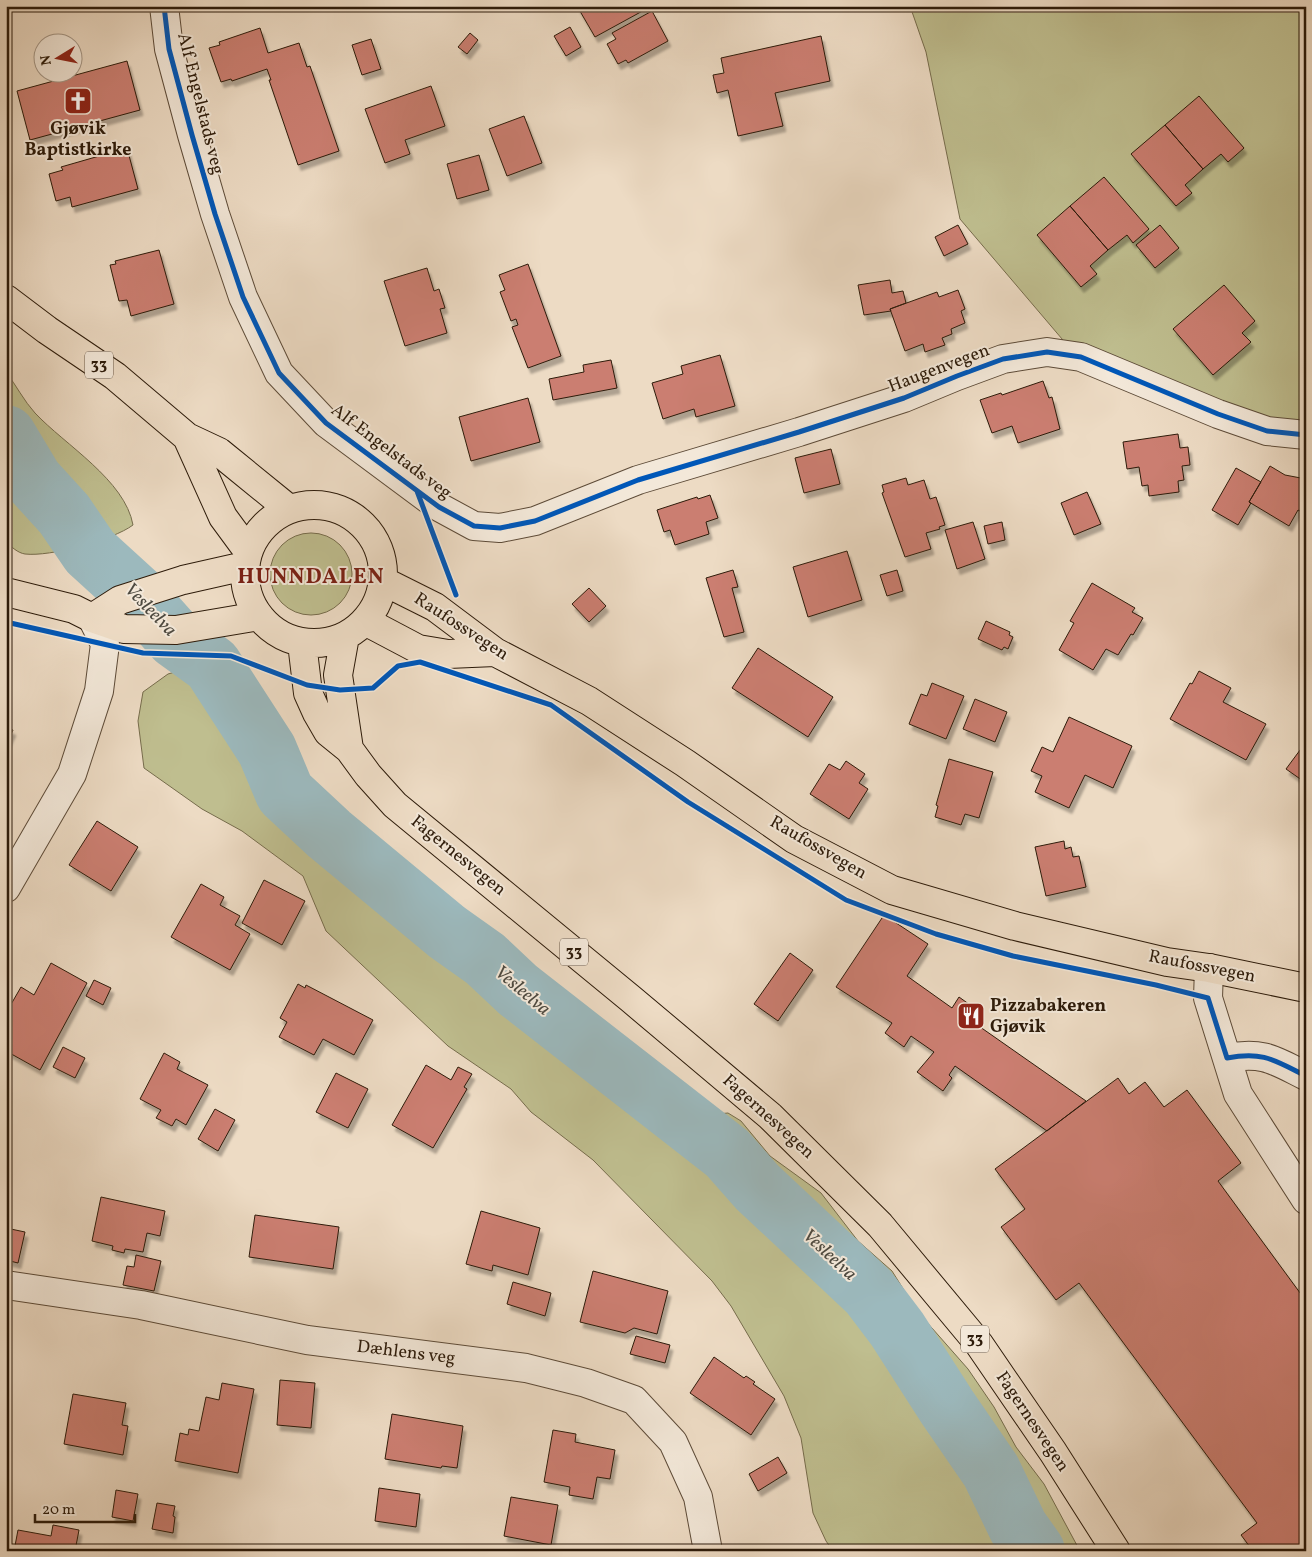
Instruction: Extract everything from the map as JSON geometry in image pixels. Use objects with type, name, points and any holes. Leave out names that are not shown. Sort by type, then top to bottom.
[{"type":"main road","name":"33","points":[[6,299],[47,330],[115,376],[188,438],[219,452],[289,509]]},
{"type":"main road","name":"33","points":[[188,438],[223,517],[246,558],[276,515],[289,509],[318,503],[342,510],[357,518],[369,531],[378,546],[384,572],[384,581],[376,606],[355,628]]},
{"type":"main road","points":[[92,618],[120,600],[246,558],[245,586],[249,600],[259,616],[278,633],[302,643],[328,642],[355,628],[418,649],[448,654],[495,652]]},
{"type":"main road","name":"Raufossvegen","points":[[384,581],[435,607],[495,652],[589,701],[685,763],[794,839],[892,890],[1015,926],[1167,962],[1209,968],[1306,988]]},
{"type":"main road","points":[[6,592],[74,608],[92,618],[124,630],[176,630],[259,616]]},
{"type":"main road","name":"Fagernesvegen","points":[[349,748],[338,676],[355,628]]},
{"type":"main road","name":"Fagernesvegen","points":[[302,643],[308,693],[317,713],[328,732],[349,748],[368,775],[395,805],[631,998],[770,1116],[880,1226],[979,1344],[1054,1452],[1116,1551]]},
{"type":"street","name":"Alf Engelstads veg","points":[[164,6],[169,49],[192,135],[215,214],[243,297],[279,373],[326,423],[439,507],[474,526],[500,528],[535,521],[638,480]]},
{"type":"street","name":"Haugenvegen","points":[[638,480],[799,432],[904,398],[1003,359],[1047,352],[1081,357],[1218,414],[1267,431],[1306,436]]},
{"type":"street","points":[[6,888],[72,774],[99,691],[106,644],[92,618]]},
{"type":"street","points":[[1209,968],[1208,998],[1238,1094],[1306,1200]]},
{"type":"street","points":[[1227,1058],[1243,1055],[1262,1056],[1306,1076]]},
{"type":"street","name":"Dæhlens veg","points":[[6,1285],[141,1305],[307,1340],[526,1368],[586,1383],[634,1400],[673,1442],[698,1497],[708,1551]]},
{"type":"shaded area","points":[[910,6],[1306,6],[1306,431],[1085,366],[960,219],[926,52]]},
{"type":"shaded area","points":[[6,372],[35,413],[92,464],[119,493],[128,509],[133,525],[124,531],[97,542],[50,553],[25,554],[15,549],[6,541]]},
{"type":"shaded area","points":[[311,533],[327,537],[340,545],[348,558],[352,574],[348,590],[340,603],[327,611],[311,615],[295,611],[282,603],[274,590],[270,574],[274,558],[282,545],[295,537]]},
{"type":"shaded area","points":[[182,670],[196,674],[209,702],[239,754],[413,928],[450,957],[493,1000],[555,1046],[624,1106],[654,1115],[684,1117],[728,1113],[741,1121],[770,1156],[821,1193],[858,1241],[892,1271],[917,1311],[968,1369],[994,1407],[1016,1447],[1044,1484],[1080,1551],[833,1551],[826,1541],[813,1513],[801,1438],[784,1396],[731,1306],[712,1281],[593,1160],[531,1112],[511,1089],[448,1046],[326,931],[303,876],[242,831],[202,809],[144,768],[138,721],[143,692],[168,674]]},
{"type":"building","points":[[577,6],[647,6],[648,8],[595,37]]},
{"type":"building","points":[[652,11],[668,41],[628,63],[626,60],[618,64],[607,44],[616,39],[612,33]]},
{"type":"building","points":[[570,27],[581,47],[566,56],[554,36]]},
{"type":"building","points":[[260,28],[268,53],[299,43],[307,67],[310,66],[339,151],[298,165],[267,69],[232,81],[231,79],[221,82],[209,48],[220,45],[219,42]]},
{"type":"building","points":[[470,33],[478,40],[467,54],[458,47]]},
{"type":"building","points":[[821,36],[830,81],[775,93],[783,126],[738,136],[728,90],[717,93],[713,75],[724,73],[721,58]]},
{"type":"building","points":[[371,39],[381,69],[362,75],[352,45]]},
{"type":"building","name":"Gjøvik Baptistkirke","points":[[127,61],[140,110],[30,140],[17,91],[50,82],[82,82],[82,73]]},
{"type":"building","points":[[431,86],[445,126],[405,140],[410,154],[385,163],[365,109]]},
{"type":"building","points":[[1199,96],[1244,148],[1228,162],[1221,154],[1203,169],[1165,125]]},
{"type":"building","points":[[524,116],[542,163],[507,176],[489,129]]},
{"type":"building","points":[[1165,125],[1203,169],[1185,185],[1192,193],[1176,206],[1131,154]]},
{"type":"building","points":[[127,148],[138,189],[72,207],[70,197],[56,201],[49,174],[63,170],[61,167]]},
{"type":"building","points":[[479,155],[489,190],[457,199],[447,164]]},
{"type":"building","points":[[1104,177],[1149,229],[1133,243],[1127,235],[1108,250],[1070,206]]},
{"type":"building","points":[[1070,206],[1108,250],[1090,266],[1097,274],[1081,287],[1037,235]]},
{"type":"building","points":[[958,225],[968,244],[944,256],[935,237]]},
{"type":"building","points":[[1160,225],[1179,248],[1155,268],[1136,245]]},
{"type":"building","points":[[159,250],[174,304],[131,316],[127,300],[119,301],[110,265],[116,264],[115,261]]},
{"type":"building","points":[[528,264],[561,356],[528,368],[512,327],[518,325],[516,319],[511,321],[500,292],[505,290],[499,275]]},
{"type":"building","points":[[427,268],[434,291],[439,289],[445,308],[440,309],[447,333],[405,346],[384,281]]},
{"type":"building","points":[[890,280],[892,293],[903,291],[906,303],[890,309],[891,311],[864,315],[858,285]]},
{"type":"building","points":[[1224,285],[1255,321],[1242,333],[1251,342],[1213,375],[1173,329]]},
{"type":"building","points":[[958,290],[965,309],[961,311],[965,323],[951,329],[952,334],[942,338],[945,345],[925,352],[923,344],[905,351],[890,309],[937,292],[939,297]]},
{"type":"building","points":[[720,355],[735,406],[696,417],[694,409],[663,419],[652,383],[683,374],[681,366]]},
{"type":"building","points":[[611,360],[617,388],[553,400],[549,379],[584,372],[583,365]]},
{"type":"building","points":[[1043,381],[1049,398],[1052,397],[1060,429],[1018,443],[1012,426],[992,433],[980,400],[1001,393],[1002,395]]},
{"type":"building","points":[[528,398],[540,442],[471,461],[459,417]]},
{"type":"building","points":[[1178,434],[1180,448],[1188,447],[1190,465],[1182,466],[1184,480],[1178,481],[1179,492],[1149,496],[1148,485],[1142,486],[1139,467],[1127,469],[1123,442]]},
{"type":"building","points":[[831,449],[840,484],[804,493],[795,458]]},
{"type":"building","points":[[1270,466],[1285,475],[1306,479],[1306,514],[1298,510],[1289,526],[1249,502]]},
{"type":"building","points":[[1236,468],[1261,482],[1238,525],[1212,510]]},
{"type":"building","points":[[906,478],[908,485],[924,480],[930,499],[936,497],[945,525],[939,527],[940,529],[926,533],[931,549],[905,557],[882,493],[884,492],[882,485]]},
{"type":"building","points":[[1087,492],[1101,524],[1074,535],[1061,503]]},
{"type":"building","points":[[710,495],[718,518],[706,522],[709,534],[675,545],[670,530],[664,532],[657,510],[697,497],[698,499]]},
{"type":"building","points":[[973,522],[985,559],[957,569],[945,530]]},
{"type":"building","points":[[1002,522],[1005,540],[988,544],[984,526]]},
{"type":"building","points":[[847,551],[862,600],[808,617],[793,567]]},
{"type":"building","points":[[733,570],[738,587],[732,588],[744,632],[724,637],[706,578]]},
{"type":"building","points":[[897,570],[903,591],[887,596],[880,575]]},
{"type":"building","points":[[1092,583],[1135,608],[1132,612],[1143,618],[1118,655],[1106,649],[1093,670],[1059,650],[1074,623],[1070,621]]},
{"type":"building","points":[[589,588],[606,606],[589,622],[572,604]]},
{"type":"building","points":[[986,621],[1010,632],[1009,635],[1013,637],[1008,649],[1004,647],[1002,650],[978,639]]},
{"type":"building","points":[[758,648],[833,697],[808,737],[732,688]]},
{"type":"building","points":[[1199,671],[1231,688],[1223,702],[1266,724],[1246,760],[1170,719]]},
{"type":"building","points":[[932,683],[964,696],[946,739],[909,724],[921,694],[927,696]]},
{"type":"building","points":[[975,699],[1007,712],[995,742],[963,729]]},
{"type":"building","points":[[1069,717],[1132,746],[1113,788],[1085,775],[1069,808],[1035,792],[1042,776],[1031,771],[1042,747],[1053,752]]},
{"type":"building","points":[[6,727],[13,730],[6,745]]},
{"type":"building","points":[[1306,742],[1306,783],[1286,769]]},
{"type":"building","points":[[949,759],[993,772],[979,818],[965,814],[961,825],[935,817],[938,806],[936,805]]},
{"type":"building","points":[[846,761],[865,774],[859,783],[868,789],[849,819],[810,794],[829,764],[840,770]]},
{"type":"building","points":[[97,821],[138,847],[111,891],[69,865]]},
{"type":"building","points":[[1064,841],[1065,849],[1071,847],[1073,857],[1079,856],[1086,887],[1046,896],[1035,847]]},
{"type":"building","points":[[264,880],[305,901],[282,945],[242,923]]},
{"type":"building","points":[[201,884],[224,897],[220,905],[240,916],[235,925],[250,934],[230,970],[171,937]]},
{"type":"building","points":[[884,915],[928,944],[907,976],[952,1008],[959,997],[980,1012],[973,1022],[1086,1101],[1047,1131],[955,1066],[949,1075],[952,1078],[943,1091],[917,1072],[934,1052],[911,1036],[904,1047],[885,1033],[892,1023],[836,987]]},
{"type":"building","points":[[790,953],[813,970],[778,1021],[754,1004]]},
{"type":"building","points":[[51,963],[87,983],[40,1070],[6,1051],[6,1013],[21,987],[34,995]]},
{"type":"building","points":[[94,980],[111,988],[103,1005],[86,996]]},
{"type":"building","points":[[298,984],[305,988],[306,985],[373,1020],[354,1055],[323,1039],[314,1055],[279,1037],[287,1022],[280,1018]]},
{"type":"building","points":[[63,1047],[85,1058],[75,1078],[53,1067]]},
{"type":"building","points":[[164,1053],[180,1062],[177,1069],[208,1085],[186,1125],[176,1119],[172,1126],[156,1118],[161,1110],[140,1099]]},
{"type":"building","points":[[426,1065],[451,1080],[458,1067],[472,1074],[464,1087],[467,1089],[433,1148],[392,1125]]},
{"type":"building","points":[[336,1073],[368,1089],[348,1128],[316,1112]]},
{"type":"building","points":[[1118,1078],[1129,1094],[1145,1082],[1164,1107],[1187,1090],[1241,1163],[1218,1181],[1306,1301],[1306,1551],[1253,1551],[1241,1535],[1257,1523],[1079,1283],[1056,1300],[1001,1227],[1025,1209],[995,1169]]},
{"type":"building","points":[[215,1109],[235,1120],[218,1151],[198,1139]]},
{"type":"building","points":[[101,1197],[165,1211],[160,1236],[147,1233],[143,1252],[125,1249],[124,1253],[112,1250],[113,1246],[92,1241]]},
{"type":"building","points":[[481,1211],[540,1228],[528,1275],[493,1265],[492,1271],[466,1264]]},
{"type":"building","points":[[255,1215],[339,1227],[333,1269],[249,1257]]},
{"type":"building","points":[[6,1228],[25,1232],[18,1263],[6,1260]]},
{"type":"building","points":[[136,1255],[161,1261],[154,1291],[123,1285],[127,1266],[134,1267]]},
{"type":"building","points":[[593,1271],[668,1291],[657,1334],[634,1328],[625,1333],[580,1322]]},
{"type":"building","points":[[513,1282],[551,1293],[545,1316],[507,1304]]},
{"type":"building","points":[[636,1336],[670,1345],[665,1363],[630,1354]]},
{"type":"building","points":[[714,1357],[744,1378],[746,1376],[755,1382],[753,1384],[775,1399],[751,1435],[690,1393]]},
{"type":"building","points":[[280,1380],[315,1383],[311,1428],[277,1425]]},
{"type":"building","points":[[222,1383],[254,1389],[238,1473],[175,1461],[180,1433],[188,1435],[189,1429],[199,1431],[206,1397],[219,1400]]},
{"type":"building","points":[[73,1394],[126,1403],[122,1425],[128,1426],[123,1455],[64,1444]]},
{"type":"building","points":[[392,1414],[463,1426],[457,1468],[442,1466],[441,1468],[385,1459]]},
{"type":"building","points":[[553,1430],[576,1434],[575,1442],[615,1450],[610,1479],[597,1477],[593,1499],[569,1495],[570,1487],[544,1482]]},
{"type":"building","points":[[778,1457],[787,1473],[758,1491],[749,1474]]},
{"type":"building","points":[[379,1488],[420,1494],[416,1527],[375,1521]]},
{"type":"building","points":[[116,1490],[138,1494],[133,1521],[112,1517]]},
{"type":"building","points":[[511,1497],[558,1505],[551,1545],[504,1536]]},
{"type":"building","points":[[157,1503],[175,1506],[173,1533],[152,1529]]},
{"type":"building","points":[[53,1525],[79,1530],[75,1551],[14,1551],[18,1530],[51,1536]]},
{"type":"waterway","name":"Vesleelva","points":[[6,435],[33,480],[64,514],[90,552],[135,593],[176,639],[212,665],[267,750],[285,793],[329,834],[447,932],[485,959],[518,990],[727,1153],[757,1187],[869,1292],[897,1329],[991,1471],[1018,1527],[1035,1551]]},
{"type":"cycle path","points":[[164,6],[169,49],[215,214],[243,297],[279,373],[326,423],[439,507],[474,526],[500,528],[535,521],[638,480],[799,432],[904,398],[1003,359],[1047,352],[1081,357],[1218,414],[1267,431],[1306,435]]},
{"type":"cycle path","points":[[417,491],[456,595]]},
{"type":"cycle path","points":[[6,622],[143,653],[231,656],[307,685],[340,690],[373,688],[398,666],[420,662],[551,705],[688,802],[846,900],[936,934],[1013,956],[1156,985],[1208,998],[1227,1058],[1239,1056],[1268,1058],[1306,1076]]},
{"type":"place","name":"Gjøvik Baptistkirke","points":[[78,101]]},
{"type":"place","name":"Pizzabakeren Gjøvik","points":[[971,1016]]},
{"type":"district","name":"HUNNDALEN","points":[[311,577]]}]
